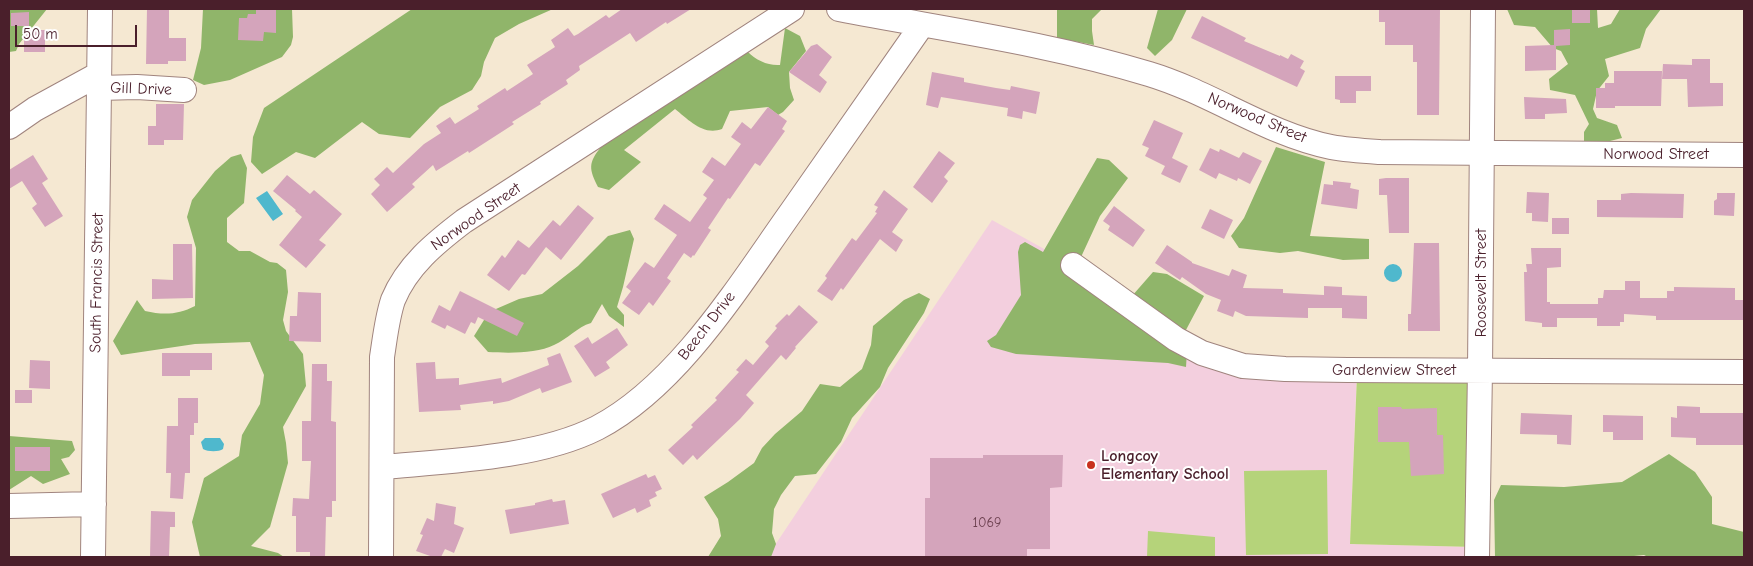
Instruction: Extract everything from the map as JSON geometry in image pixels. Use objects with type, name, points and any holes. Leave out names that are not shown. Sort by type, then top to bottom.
[{"type":"street","name":"South Francis Street","points":[[93,557],[100,9]]},
{"type":"street","name":"Norwood Street","points":[[381,557],[383,467],[382,357],[386,328],[393,300],[410,269],[436,242],[464,222],[792,9]]},
{"type":"street","name":"Norwood Street","points":[[838,9],[1042,48],[1147,74],[1175,82],[1282,131],[1331,147],[1368,151],[1744,155]]},
{"type":"street","name":"Roosevelt Street","points":[[1477,557],[1483,9]]},
{"type":"street","name":"Beech Drive","points":[[383,467],[514,452],[562,442],[597,428],[626,410],[654,387],[681,360],[710,325],[922,25]]},
{"type":"street","name":"Gill Drive","points":[[99,81],[137,87],[184,90]]},
{"type":"street","points":[[9,127],[35,109],[99,81]]},
{"type":"street","name":"Gardenview Street","points":[[1073,265],[1176,339],[1202,353],[1243,366],[1314,370],[1744,372]]},
{"type":"street","points":[[9,506],[94,504]]},
{"type":"shaded area","name":"Longcoy Elementary School","points":[[992,220],[1073,265],[1202,353],[1357,370],[1350,544],[1477,547],[1477,557],[767,557]]},
{"type":"green space","points":[[9,9],[47,9],[19,44],[16,51],[9,52]]},
{"type":"green space","points":[[203,9],[292,9],[293,37],[291,45],[282,57],[230,80],[204,85],[193,80],[201,48]]},
{"type":"green space","points":[[412,9],[553,9],[519,24],[495,38],[484,62],[481,76],[472,90],[440,107],[410,138],[379,134],[362,122],[315,158],[296,152],[262,174],[251,162],[253,137],[264,108]]},
{"type":"green space","points":[[1057,9],[1102,9],[1092,19],[1094,45],[1057,38]]},
{"type":"green space","points":[[1158,9],[1187,9],[1172,40],[1155,56],[1147,48]]},
{"type":"green space","points":[[1507,9],[1597,9],[1598,28],[1611,24],[1620,9],[1661,9],[1646,29],[1640,48],[1605,59],[1609,76],[1597,91],[1593,109],[1597,118],[1617,125],[1622,138],[1606,142],[1584,142],[1584,132],[1589,124],[1575,95],[1550,90],[1549,79],[1568,64],[1561,51],[1553,48],[1535,27],[1514,25]]},
{"type":"green space","points":[[785,28],[800,36],[806,51],[789,72],[790,88],[794,100],[783,112],[778,115],[768,107],[730,111],[722,129],[715,131],[702,129],[675,109],[624,150],[641,162],[609,190],[598,187],[591,166],[594,157],[601,147],[732,60],[748,52],[762,62],[780,65]]},
{"type":"green space","points":[[1276,147],[1325,162],[1310,236],[1369,239],[1369,259],[1343,260],[1298,251],[1280,253],[1239,248],[1231,236],[1244,218]]},
{"type":"green space","points":[[241,154],[247,168],[244,203],[227,218],[227,242],[239,251],[250,251],[270,262],[277,263],[286,270],[288,292],[283,320],[286,331],[303,354],[306,386],[283,427],[288,463],[270,527],[251,546],[278,553],[284,557],[200,557],[192,522],[204,478],[239,456],[242,435],[260,404],[264,375],[250,342],[195,344],[121,355],[113,341],[137,300],[145,311],[158,313],[176,313],[195,306],[196,248],[187,217],[192,200],[215,171],[231,157]]},
{"type":"green space","points":[[1097,158],[1109,160],[1128,178],[1100,216],[1075,270],[1132,296],[1153,272],[1167,274],[1204,296],[1178,345],[1187,351],[1186,367],[1168,363],[1016,354],[991,347],[987,341],[996,335],[1021,295],[1018,252],[1020,245],[1025,242],[1043,252]]},
{"type":"green space","points":[[630,230],[634,239],[617,307],[624,315],[624,327],[609,316],[602,304],[591,323],[581,327],[559,342],[539,350],[513,353],[488,352],[474,336],[489,312],[519,299],[542,294],[578,266],[608,236]]},
{"type":"green space","points":[[919,293],[930,299],[924,313],[888,368],[880,387],[852,418],[841,442],[816,474],[795,476],[781,495],[774,509],[772,533],[776,544],[771,557],[708,557],[721,536],[718,519],[704,497],[754,463],[762,448],[802,411],[820,384],[840,387],[862,369],[871,345],[873,326],[904,300]]},
{"type":"green space","points":[[1357,376],[1480,377],[1477,547],[1350,544]]},
{"type":"green space","points":[[9,436],[72,441],[75,450],[69,457],[61,459],[70,474],[43,484],[31,476],[9,490]]},
{"type":"green space","points":[[1669,454],[1695,472],[1712,497],[1712,524],[1744,532],[1744,557],[1648,557],[1644,555],[1624,557],[1495,557],[1494,500],[1501,485],[1564,487],[1622,482]]},
{"type":"green space","points":[[1327,470],[1328,554],[1246,555],[1244,471]]},
{"type":"green space","points":[[1148,531],[1215,537],[1215,557],[1147,557]]},
{"type":"water","points":[[267,191],[283,214],[273,221],[256,198]]},
{"type":"water","points":[[1393,264],[1401,269],[1402,273],[1397,281],[1393,282],[1385,277],[1384,273],[1389,265]]},
{"type":"water","points":[[205,438],[220,438],[224,444],[223,449],[208,451],[203,449],[201,442]]},
{"type":"building","points":[[147,9],[169,9],[169,38],[186,38],[186,61],[168,61],[168,64],[146,64]]},
{"type":"building","points":[[256,9],[276,9],[276,33],[264,32],[263,41],[238,40],[239,18],[247,18],[248,14],[256,14]]},
{"type":"building","points":[[622,9],[691,9],[667,24],[666,22],[636,42],[630,33],[579,66],[580,70],[566,80],[568,84],[512,122],[514,124],[469,153],[468,151],[436,171],[433,165],[412,184],[415,187],[387,212],[371,194],[380,185],[374,179],[387,167],[393,173],[424,144],[441,133],[436,126],[450,117],[455,124],[479,109],[477,106],[505,88],[507,91],[533,74],[527,65],[555,47],[551,40],[568,28],[574,36],[606,15],[609,18]]},
{"type":"building","points":[[1379,9],[1440,9],[1439,115],[1417,115],[1417,62],[1413,62],[1413,45],[1385,45],[1385,22],[1379,22]]},
{"type":"building","points":[[1572,9],[1590,9],[1590,23],[1572,23]]},
{"type":"building","points":[[29,12],[29,26],[11,26],[11,13]]},
{"type":"building","points":[[1202,16],[1246,38],[1244,41],[1288,59],[1291,54],[1304,61],[1300,68],[1305,71],[1297,87],[1191,38]]},
{"type":"building","points":[[1570,29],[1570,45],[1556,46],[1556,70],[1525,71],[1525,46],[1554,45],[1554,30]]},
{"type":"building","points":[[24,30],[45,30],[45,52],[24,52]]},
{"type":"building","points":[[817,44],[832,57],[819,75],[827,82],[820,93],[789,72],[811,46]]},
{"type":"building","points":[[1692,59],[1710,59],[1710,83],[1723,83],[1723,106],[1688,107],[1687,79],[1662,79],[1663,64],[1692,65]]},
{"type":"building","points":[[1614,71],[1662,71],[1661,106],[1596,108],[1596,88],[1605,88],[1605,83],[1614,83]]},
{"type":"building","points":[[932,72],[964,78],[964,82],[996,88],[1010,90],[1011,86],[1040,92],[1036,114],[1023,111],[1022,119],[1007,116],[1008,108],[941,97],[938,108],[926,105]]},
{"type":"building","points":[[1335,76],[1371,76],[1371,91],[1356,91],[1356,103],[1340,103],[1340,100],[1335,99]]},
{"type":"building","points":[[1524,97],[1566,99],[1567,113],[1545,114],[1545,119],[1525,119]]},
{"type":"building","points":[[156,104],[184,104],[183,140],[164,140],[164,145],[148,145],[148,126],[156,126]]},
{"type":"building","points":[[768,107],[787,121],[782,129],[785,131],[760,166],[755,163],[730,199],[728,198],[708,228],[711,230],[694,256],[691,258],[684,253],[667,278],[671,281],[653,306],[649,302],[639,315],[622,303],[631,291],[626,287],[645,262],[654,268],[677,235],[654,219],[664,204],[690,222],[707,198],[703,195],[714,180],[702,172],[712,157],[725,166],[741,144],[731,137],[742,122],[751,129]]},
{"type":"building","points":[[1154,120],[1183,133],[1172,158],[1188,166],[1180,183],[1161,174],[1165,166],[1145,156],[1149,148],[1142,145]]},
{"type":"building","points":[[1210,148],[1219,152],[1220,149],[1239,158],[1243,152],[1262,161],[1250,184],[1238,178],[1237,181],[1219,173],[1216,179],[1199,170]]},
{"type":"building","points":[[939,151],[955,163],[944,177],[948,181],[932,203],[913,187]]},
{"type":"building","points":[[33,155],[48,179],[42,183],[63,216],[45,227],[32,208],[37,204],[22,181],[9,189],[9,170]]},
{"type":"building","points":[[287,175],[310,194],[314,190],[342,214],[319,240],[326,245],[306,268],[279,245],[302,217],[273,191]]},
{"type":"building","points":[[1409,178],[1409,233],[1389,233],[1387,195],[1379,195],[1379,179]]},
{"type":"building","points":[[1333,181],[1351,183],[1350,188],[1359,190],[1357,209],[1321,204],[1324,184],[1333,185]]},
{"type":"building","points":[[884,190],[908,209],[892,232],[903,240],[896,252],[880,239],[843,290],[841,288],[832,301],[817,291],[827,278],[825,276],[852,238],[856,241],[877,213],[875,212],[878,207],[874,205]]},
{"type":"building","points":[[1527,192],[1549,193],[1548,222],[1532,221],[1532,213],[1526,213]]},
{"type":"building","points":[[1717,193],[1735,193],[1734,216],[1714,215],[1714,201],[1717,199]]},
{"type":"building","points":[[1621,194],[1684,194],[1683,218],[1597,217],[1597,200],[1621,200]]},
{"type":"building","points":[[578,205],[594,218],[561,260],[546,247],[525,275],[522,274],[509,291],[487,275],[502,255],[505,258],[518,240],[529,248],[553,220],[560,226]]},
{"type":"building","points":[[1114,206],[1145,230],[1133,247],[1108,230],[1110,226],[1103,221]]},
{"type":"building","points":[[1210,209],[1233,220],[1224,239],[1201,228]]},
{"type":"building","points":[[1552,218],[1569,218],[1569,234],[1552,234]]},
{"type":"building","points":[[1414,243],[1439,243],[1440,331],[1408,331],[1408,314],[1411,314]]},
{"type":"building","points":[[173,244],[192,244],[193,298],[152,299],[152,279],[173,280]]},
{"type":"building","points":[[1167,245],[1192,263],[1229,276],[1232,269],[1247,275],[1243,288],[1283,289],[1283,293],[1324,295],[1324,286],[1342,287],[1342,295],[1367,296],[1367,319],[1342,318],[1342,308],[1308,308],[1308,318],[1246,316],[1235,311],[1233,317],[1217,311],[1221,300],[1206,294],[1182,277],[1180,280],[1155,263]]},
{"type":"building","points":[[1531,248],[1561,248],[1561,267],[1547,268],[1547,302],[1550,302],[1550,304],[1598,304],[1598,298],[1603,298],[1604,290],[1625,290],[1625,281],[1640,281],[1640,298],[1667,298],[1667,291],[1674,291],[1674,287],[1735,288],[1735,300],[1744,300],[1744,320],[1656,320],[1656,316],[1624,314],[1624,322],[1620,322],[1620,326],[1597,326],[1597,318],[1557,318],[1557,327],[1542,327],[1542,323],[1525,321],[1524,272],[1527,272],[1526,264],[1532,264]]},
{"type":"building","points":[[460,291],[524,323],[517,336],[478,317],[475,324],[471,322],[465,334],[447,325],[445,329],[431,322],[439,305],[450,311]]},
{"type":"building","points":[[298,292],[321,293],[321,342],[289,341],[290,316],[297,316]]},
{"type":"building","points":[[799,305],[818,322],[786,360],[781,355],[746,395],[754,403],[740,419],[697,460],[693,455],[683,465],[668,450],[693,427],[691,425],[717,400],[715,398],[739,372],[736,370],[746,359],[753,365],[769,346],[765,342],[777,328],[775,326],[787,314],[789,316]]},
{"type":"building","points":[[617,328],[628,345],[606,362],[610,368],[595,377],[574,346],[588,337],[592,344]]},
{"type":"building","points":[[162,353],[212,353],[212,370],[190,370],[190,376],[162,376]]},
{"type":"building","points":[[560,353],[572,382],[542,393],[540,388],[509,401],[493,404],[493,401],[460,405],[461,410],[419,412],[416,363],[435,362],[436,379],[459,378],[459,385],[501,378],[502,383],[549,365],[547,358]]},
{"type":"building","points":[[30,360],[50,361],[50,389],[29,388]]},
{"type":"building","points":[[312,364],[327,364],[327,381],[332,381],[331,421],[336,422],[336,501],[332,501],[332,517],[326,517],[325,557],[310,557],[310,552],[296,552],[296,516],[292,516],[293,498],[309,499],[311,461],[302,461],[302,421],[311,421]]},
{"type":"building","points":[[15,390],[32,390],[32,403],[15,403]]},
{"type":"building","points":[[178,398],[198,398],[198,423],[194,423],[194,435],[190,435],[190,473],[185,473],[183,499],[170,498],[171,473],[166,473],[167,426],[178,426]]},
{"type":"building","points":[[1677,406],[1700,407],[1700,413],[1744,413],[1744,445],[1696,445],[1696,438],[1671,437],[1671,417],[1677,418]]},
{"type":"building","points":[[1378,407],[1401,407],[1402,409],[1437,408],[1437,435],[1443,435],[1444,474],[1411,476],[1409,442],[1378,442]]},
{"type":"building","points":[[1521,413],[1572,415],[1571,445],[1557,444],[1557,435],[1520,434]]},
{"type":"building","points":[[1603,415],[1643,416],[1643,440],[1613,440],[1613,432],[1603,432]]},
{"type":"building","points":[[15,447],[50,447],[50,471],[15,471]]},
{"type":"building","name":"Longcoy Elementary School","points":[[983,455],[1063,455],[1062,487],[1050,488],[1050,549],[1027,549],[1027,557],[925,557],[925,498],[930,498],[930,458],[983,458]]},
{"type":"building","points":[[646,474],[648,478],[655,475],[662,489],[655,492],[657,496],[649,500],[651,506],[637,513],[635,508],[613,518],[601,494]]},
{"type":"building","points":[[552,499],[553,502],[565,500],[569,524],[510,534],[505,510],[535,505],[535,503]]},
{"type":"building","points":[[436,503],[456,507],[454,524],[464,528],[454,553],[445,549],[441,557],[433,557],[416,551],[423,535],[420,534],[427,518],[434,521]]},
{"type":"building","points":[[151,511],[175,512],[175,527],[170,527],[169,557],[150,557]]},
{"type":"place","name":"Longcoy Elementary School","points":[[1091,465]]}]
